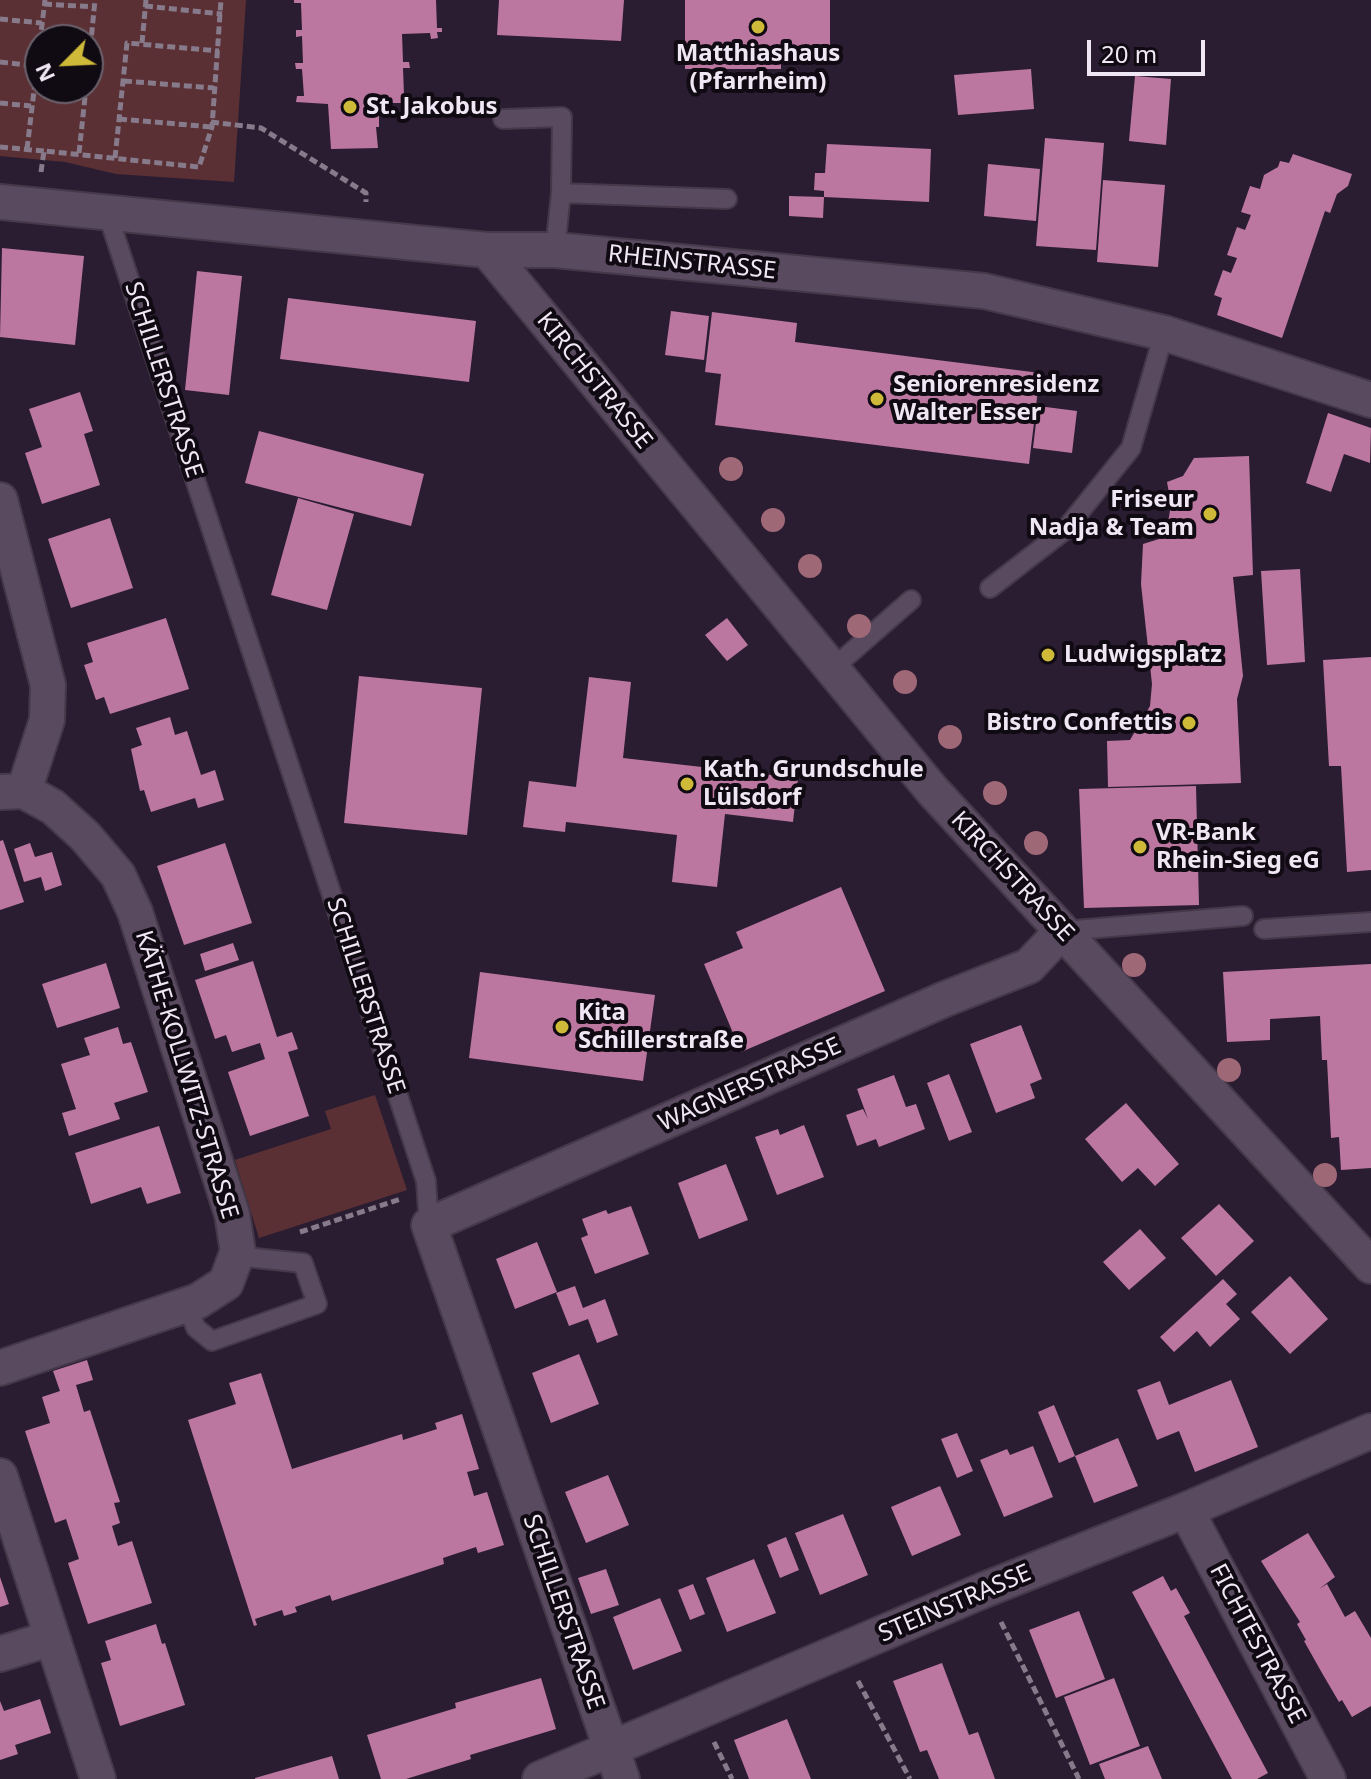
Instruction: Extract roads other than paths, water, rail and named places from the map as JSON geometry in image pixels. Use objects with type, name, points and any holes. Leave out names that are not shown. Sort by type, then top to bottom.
[{"type":"street","name":"RHEINSTRASSE","points":[[0,202],[487,250],[555,250],[984,291],[1164,333],[1371,400]]},
{"type":"street","name":"KIRCHSTRASSE","points":[[487,250],[932,790],[1371,1266]]},
{"type":"street","points":[[0,500],[9,570],[48,685],[47,720],[12,792]]},
{"type":"street","name":"KÄTHE-KOLLWITZ-STRASSE","points":[[12,792],[53,807],[85,836],[118,875],[135,912],[232,1214],[236,1256]]},
{"type":"street","name":"WAGNERSTRASSE","points":[[429,1225],[1029,966],[1062,931]]},
{"type":"street","name":"SCHILLERSTRASSE","points":[[429,1225],[617,1764]]},
{"type":"street","points":[[0,1368],[198,1301],[226,1283],[236,1256]]},
{"type":"street","name":"STEINSTRASSE","points":[[540,1779],[617,1764],[843,1651],[1371,1431]]},
{"type":"street","points":[[0,1476],[98,1779]]},
{"type":"street","name":"FICHTESTRASSE","points":[[1186,1510],[1328,1779]]},
{"type":"street","points":[[0,1654],[52,1638]]},
{"type":"lane","points":[[503,119],[562,117],[561,193],[555,250]]},
{"type":"lane","points":[[561,193],[727,199]]},
{"type":"lane","name":"SCHILLERSTRASSE","points":[[107,212],[426,1181],[429,1225]]},
{"type":"lane","points":[[990,588],[1065,530],[1131,448],[1164,333]]},
{"type":"lane","points":[[832,669],[911,600]]},
{"type":"lane","points":[[1062,931],[1243,916]]},
{"type":"lane","points":[[1264,929],[1371,922]]},
{"type":"lane","points":[[186,1304],[196,1328],[212,1341],[317,1304],[303,1263],[236,1256]]},
{"type":"place","name":"Matthiashaus (Pfarrheim)","points":[[758,27]]},
{"type":"place","name":"St. Jakobus","points":[[350,107]]},
{"type":"place","name":"Seniorenresidenz Walter Esser","points":[[877,399]]},
{"type":"place","name":"Friseur Nadja & Team","points":[[1210,514]]},
{"type":"place","name":"Ludwigsplatz","points":[[1048,655]]},
{"type":"place","name":"Bistro Confettis","points":[[1189,723]]},
{"type":"place","name":"Kath. Grundschule Lülsdorf","points":[[687,784]]},
{"type":"place","name":"VR-Bank Rhein-Sieg eG","points":[[1140,847]]},
{"type":"place","name":"Kita Schillerstraße","points":[[562,1027]]}]
